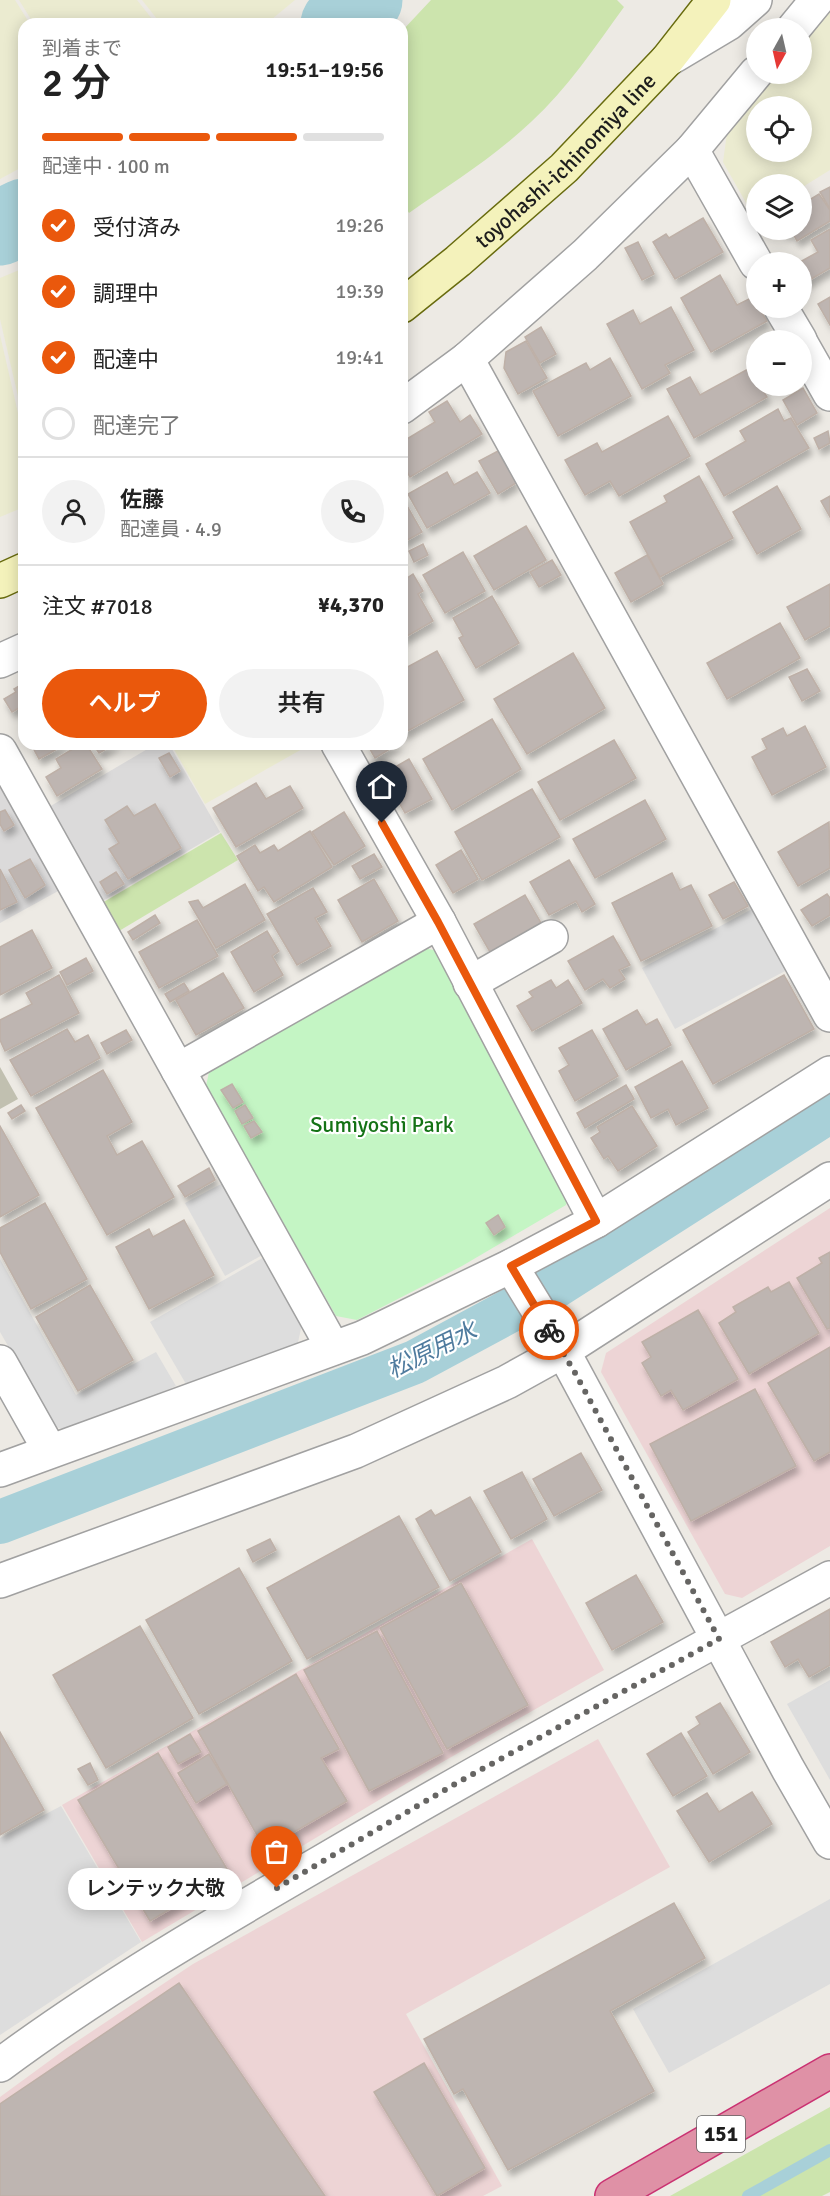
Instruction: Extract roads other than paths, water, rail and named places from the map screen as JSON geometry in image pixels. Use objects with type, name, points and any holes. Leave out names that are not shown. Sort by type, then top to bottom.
[{"type":"highway","name":"151","points":[[612,2196],[830,2071]]},
{"type":"main road","name":"toyohashi-ichinomiya line","points":[[408,301],[458,261],[564,168],[666,60],[714,0]]},
{"type":"main road","points":[[0,581],[18,573]]},
{"type":"street","points":[[666,60],[729,23],[755,0]]},
{"type":"street","points":[[802,18],[817,0]]},
{"type":"street","points":[[408,403],[467,359],[585,255],[692,150],[747,84]]},
{"type":"street","points":[[692,150],[750,252]]},
{"type":"street","points":[[467,359],[830,1015]]},
{"type":"street","points":[[812,362],[830,394]]},
{"type":"street","points":[[0,661],[18,653]]},
{"type":"street","points":[[341,750],[438,922],[596,1221]]},
{"type":"street","points":[[0,751],[333,1348]]},
{"type":"street","points":[[178,1070],[438,922]]},
{"type":"street","points":[[470,983],[551,937]]},
{"type":"street","points":[[0,1470],[362,1338],[516,1273],[830,1072]]},
{"type":"street","points":[[0,1581],[356,1451],[507,1382],[557,1344],[830,1179]]},
{"type":"street","points":[[516,1273],[830,1842]]},
{"type":"street","points":[[0,1362],[50,1451]]},
{"type":"street","points":[[0,2065],[44,2033],[237,1911],[455,1784],[830,1578]]},
{"type":"waterway","points":[[346,18],[365,0]]},
{"type":"waterway","points":[[0,228],[18,219]]},
{"type":"waterway","name":"松原用水","points":[[0,1522],[415,1362],[556,1286],[830,1111]]},
{"type":"waterway","points":[[748,2196],[830,2150]]},
{"type":"place","name":"レンテック大敬","points":[[277,1888]]},
{"type":"park label","name":"Sumiyoshi Park","points":[[382,1124]]}]
